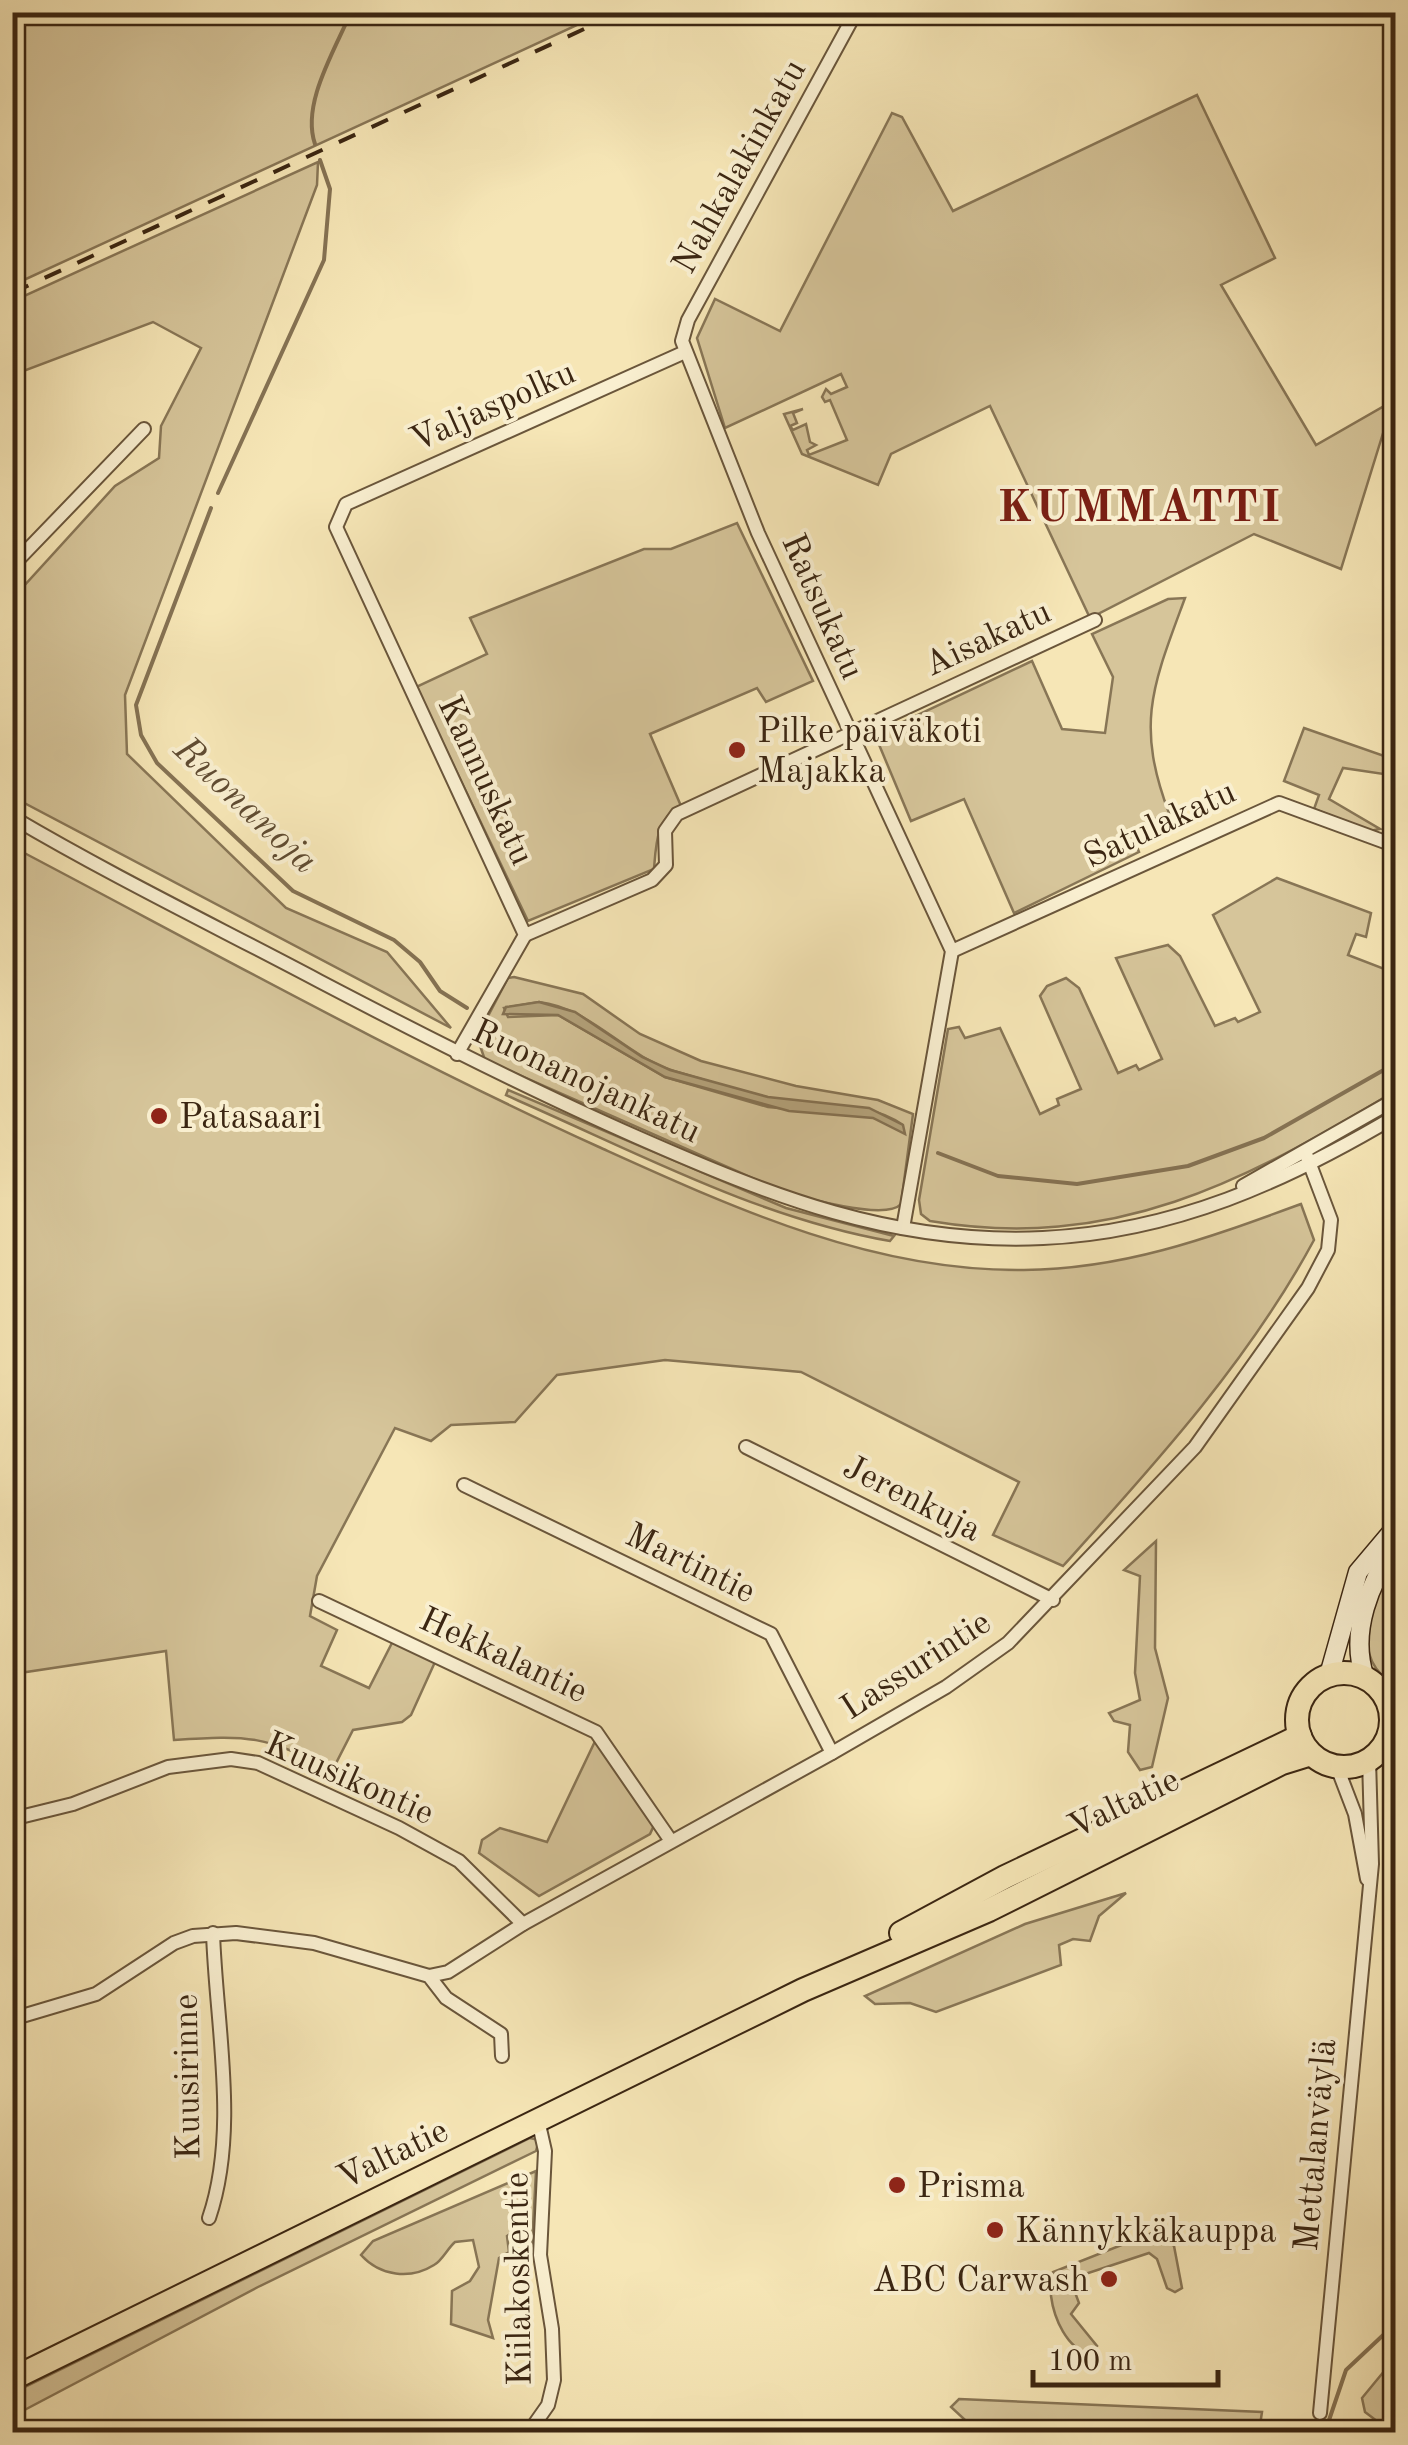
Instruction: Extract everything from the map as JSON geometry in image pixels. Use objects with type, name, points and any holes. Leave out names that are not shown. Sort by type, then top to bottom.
[{"type":"highway","points":[[1345,1672],[1381,1688],[1393,1730],[1370,1759],[1337,1767],[1305,1744],[1298,1710],[1304,1695],[1329,1675],[1345,1672]]},
{"type":"highway","name":"Valtatie","points":[[12,2380],[803,1990],[1005,1878],[1305,1744]]},
{"type":"main road","points":[[1329,1675],[1358,1572],[1396,1527]]},
{"type":"main road","points":[[1381,1688],[1359,1654],[1367,1596],[1396,1545]]},
{"type":"street","name":"Nahkalakinkatu","points":[[685,352],[682,341],[688,320],[856,12]]},
{"type":"street","name":"Valjaspolku","points":[[336,527],[346,504],[685,352]]},
{"type":"street","name":"Ratsukatu","points":[[685,352],[754,522],[952,951]]},
{"type":"street","points":[[12,566],[144,429]]},
{"type":"street","name":"Kannuskatu","points":[[336,527],[525,935]]},
{"type":"street","name":"Aisakatu","points":[[525,935],[652,880],[666,865],[666,831],[678,814],[1095,620]]},
{"type":"street","name":"Satulakatu","points":[[952,951],[1279,803],[1396,846]]},
{"type":"street","name":"Ruonanojankatu","points":[[12,817],[457,1054],[672,1153],[813,1210],[974,1237],[1043,1238],[1098,1232],[1182,1214],[1309,1160]]},
{"type":"street","points":[[457,1054],[525,935]]},
{"type":"street","points":[[903,1228],[952,951]]},
{"type":"street","points":[[1309,1160],[1396,1099]]},
{"type":"street","points":[[1309,1160],[1396,1116]]},
{"type":"street","name":"Lassurintie","points":[[429,1976],[448,1972],[523,1924],[832,1753],[967,1673],[1053,1600],[1195,1447],[1308,1288],[1330,1236],[1330,1220],[1309,1160]]},
{"type":"street","name":"Jerenkuja","points":[[746,1447],[1053,1600]]},
{"type":"street","name":"Martintie","points":[[464,1485],[771,1634],[832,1753]]},
{"type":"street","name":"Hekkalantie","points":[[319,1601],[596,1732],[671,1842]]},
{"type":"street","name":"Kuusikontie","points":[[12,1819],[73,1804],[168,1766],[231,1759],[258,1764],[399,1828],[459,1861],[523,1924]]},
{"type":"street","name":"Mettalanväylä","points":[[1320,2414],[1372,1864],[1370,1759]]},
{"type":"street","name":"Mettalanväylä","points":[[1337,1767],[1354,1814],[1368,1881]]},
{"type":"street","points":[[12,2020],[78,2002],[174,1942],[213,1933],[314,1943],[429,1976],[446,1998],[500,2034],[502,2056]]},
{"type":"street","name":"Kuusirinne","points":[[209,2218],[216,2197],[223,2106],[213,1933]]},
{"type":"street","name":"Kiilakoskentie","points":[[530,2432],[548,2405],[554,2380],[540,2255],[546,2151],[538,2120]]},
{"type":"shaded area","points":[[13,12],[603,12],[603,13],[13,285]]},
{"type":"shaded area","points":[[1197,95],[1275,258],[1221,285],[1316,445],[1393,401],[1341,569],[1254,534],[1090,618],[990,406],[891,454],[878,485],[802,454],[784,414],[803,409],[793,413],[797,423],[790,426],[793,430],[806,424],[810,442],[816,445],[807,450],[809,455],[847,440],[830,400],[825,402],[822,397],[826,389],[831,394],[847,387],[841,374],[725,428],[697,338],[715,299],[780,331],[892,113],[902,117],[953,211]]},
{"type":"shaded area","points":[[318,162],[317,185],[125,695],[127,754],[286,908],[387,952],[451,1028],[13,797],[13,598],[115,486],[159,458],[161,426],[201,348],[153,322],[13,375],[13,301]]},
{"type":"shaded area","points":[[737,523],[813,681],[766,702],[757,688],[650,734],[681,806],[662,825],[654,869],[528,921],[416,687],[487,654],[470,618],[644,549],[671,549]]},
{"type":"shaded area","points":[[1185,598],[1152,704],[1153,754],[1169,813],[1130,830],[1139,852],[1014,913],[964,799],[911,821],[875,735],[1032,661],[1062,729],[1105,733],[1113,677],[1092,634],[1168,599]]},
{"type":"shaded area","points":[[1304,728],[1390,758],[1395,765],[1390,775],[1343,768],[1329,799],[1380,829],[1370,831],[1314,809],[1319,795],[1284,781]]},
{"type":"shaded area","points":[[13,847],[524,1112],[701,1192],[805,1232],[912,1260],[968,1268],[1061,1268],[1166,1249],[1301,1204],[1314,1240],[1230,1370],[1063,1566],[993,1535],[1019,1482],[801,1372],[665,1360],[557,1375],[515,1422],[451,1425],[431,1441],[395,1428],[317,1576],[310,1616],[337,1630],[321,1666],[369,1688],[395,1637],[435,1662],[411,1715],[402,1722],[353,1730],[332,1771],[290,1750],[256,1740],[174,1740],[166,1651],[13,1674]]},
{"type":"shaded area","points":[[1277,878],[1371,913],[1366,937],[1356,934],[1348,955],[1395,973],[1395,1091],[1230,1180],[1174,1202],[1118,1217],[1059,1227],[996,1228],[930,1221],[921,1214],[919,1200],[948,1029],[959,1027],[965,1038],[1000,1028],[1040,1114],[1059,1105],[1057,1099],[1081,1089],[1040,996],[1047,986],[1066,978],[1079,988],[1118,1073],[1136,1065],[1139,1070],[1162,1059],[1116,958],[1168,945],[1180,956],[1215,1026],[1235,1018],[1238,1022],[1260,1012],[1213,915]]},
{"type":"shaded area","points":[[508,978],[583,994],[640,1034],[701,1061],[796,1086],[878,1100],[913,1114],[901,1204],[893,1209],[863,1209],[784,1192],[485,1060],[477,1037]],"holes":[[[539,1002],[558,1006],[674,1071],[785,1101],[861,1108],[903,1125],[866,1116],[768,1107],[665,1077],[558,1015],[508,1017],[504,1008]]]},
{"type":"shaded area","points":[[539,1002],[575,1012],[642,1057],[670,1070],[768,1097],[869,1108],[903,1125],[905,1134],[873,1118],[789,1111],[665,1077],[558,1015],[503,1014],[506,1007]]},
{"type":"shaded area","points":[[508,1090],[786,1208],[894,1236],[890,1241],[841,1231],[747,1201],[506,1095]]},
{"type":"shaded area","points":[[1156,1541],[1155,1648],[1168,1698],[1152,1767],[1140,1770],[1128,1752],[1130,1725],[1114,1721],[1109,1713],[1140,1700],[1135,1673],[1140,1576],[1124,1570]]},
{"type":"shaded area","points":[[1395,1557],[1395,1684],[1380,1673],[1371,1659],[1368,1643],[1373,1607]]},
{"type":"shaded area","points":[[598,1735],[655,1823],[650,1834],[539,1896],[479,1853],[482,1840],[500,1828],[547,1842]]},
{"type":"shaded area","points":[[1126,1893],[1099,1916],[1090,1941],[1073,1939],[1059,1945],[1061,1965],[936,2012],[910,2003],[875,2004],[865,1996],[1025,1924]]},
{"type":"shaded area","points":[[530,2138],[539,2140],[536,2151],[258,2287],[13,2416],[13,2393]]},
{"type":"shaded area","points":[[536,2171],[532,2245],[517,2229],[507,2236],[509,2252],[499,2258],[488,2320],[493,2338],[451,2324],[452,2291],[470,2281],[479,2267],[473,2240],[455,2242],[437,2263],[415,2273],[396,2274],[377,2268],[361,2255],[373,2241]]},
{"type":"shaded area","points":[[1157,2231],[1174,2246],[1182,2288],[1175,2292],[1167,2288],[1157,2259],[1149,2253],[1079,2276],[1073,2287],[1079,2303],[1071,2314],[1097,2346],[1089,2354],[1081,2351],[1068,2339],[1055,2314],[1051,2296],[1053,2272]]},
{"type":"shaded area","points":[[1395,2358],[1395,2432],[1377,2432],[1381,2424],[1365,2412],[1362,2398]]},
{"type":"shaded area","points":[[959,2399],[1262,2412],[1259,2432],[978,2432],[951,2407]]},
{"type":"waterway","name":"Ruonanoja","points":[[315,144],[312,112],[316,95],[351,12]]},
{"type":"waterway","name":"Ruonanoja","points":[[218,493],[324,260],[330,189],[320,160]]},
{"type":"waterway","name":"Ruonanoja","points":[[211,508],[136,705],[141,735],[157,763],[293,891],[394,940],[420,962],[440,991],[467,1008]]},
{"type":"waterway","name":"Ruonanoja","points":[[938,1153],[998,1176],[1077,1184],[1188,1166],[1264,1138],[1396,1063]]},
{"type":"waterway","name":"Ruonanoja","points":[[1325,2432],[1346,2370],[1396,2323]]},
{"type":"railway","points":[[12,293],[621,12]]},
{"type":"place","name":"Pilke päiväkoti Majakka","points":[[737,750]]},
{"type":"place","name":"Patasaari","points":[[159,1116]]},
{"type":"place","name":"Prisma","points":[[897,2185]]},
{"type":"place","name":"Kännykkäkauppa","points":[[995,2230]]},
{"type":"place","name":"ABC Carwash","points":[[1109,2279]]},
{"type":"district","name":"KUMMATTI","points":[[1140,505]]}]
